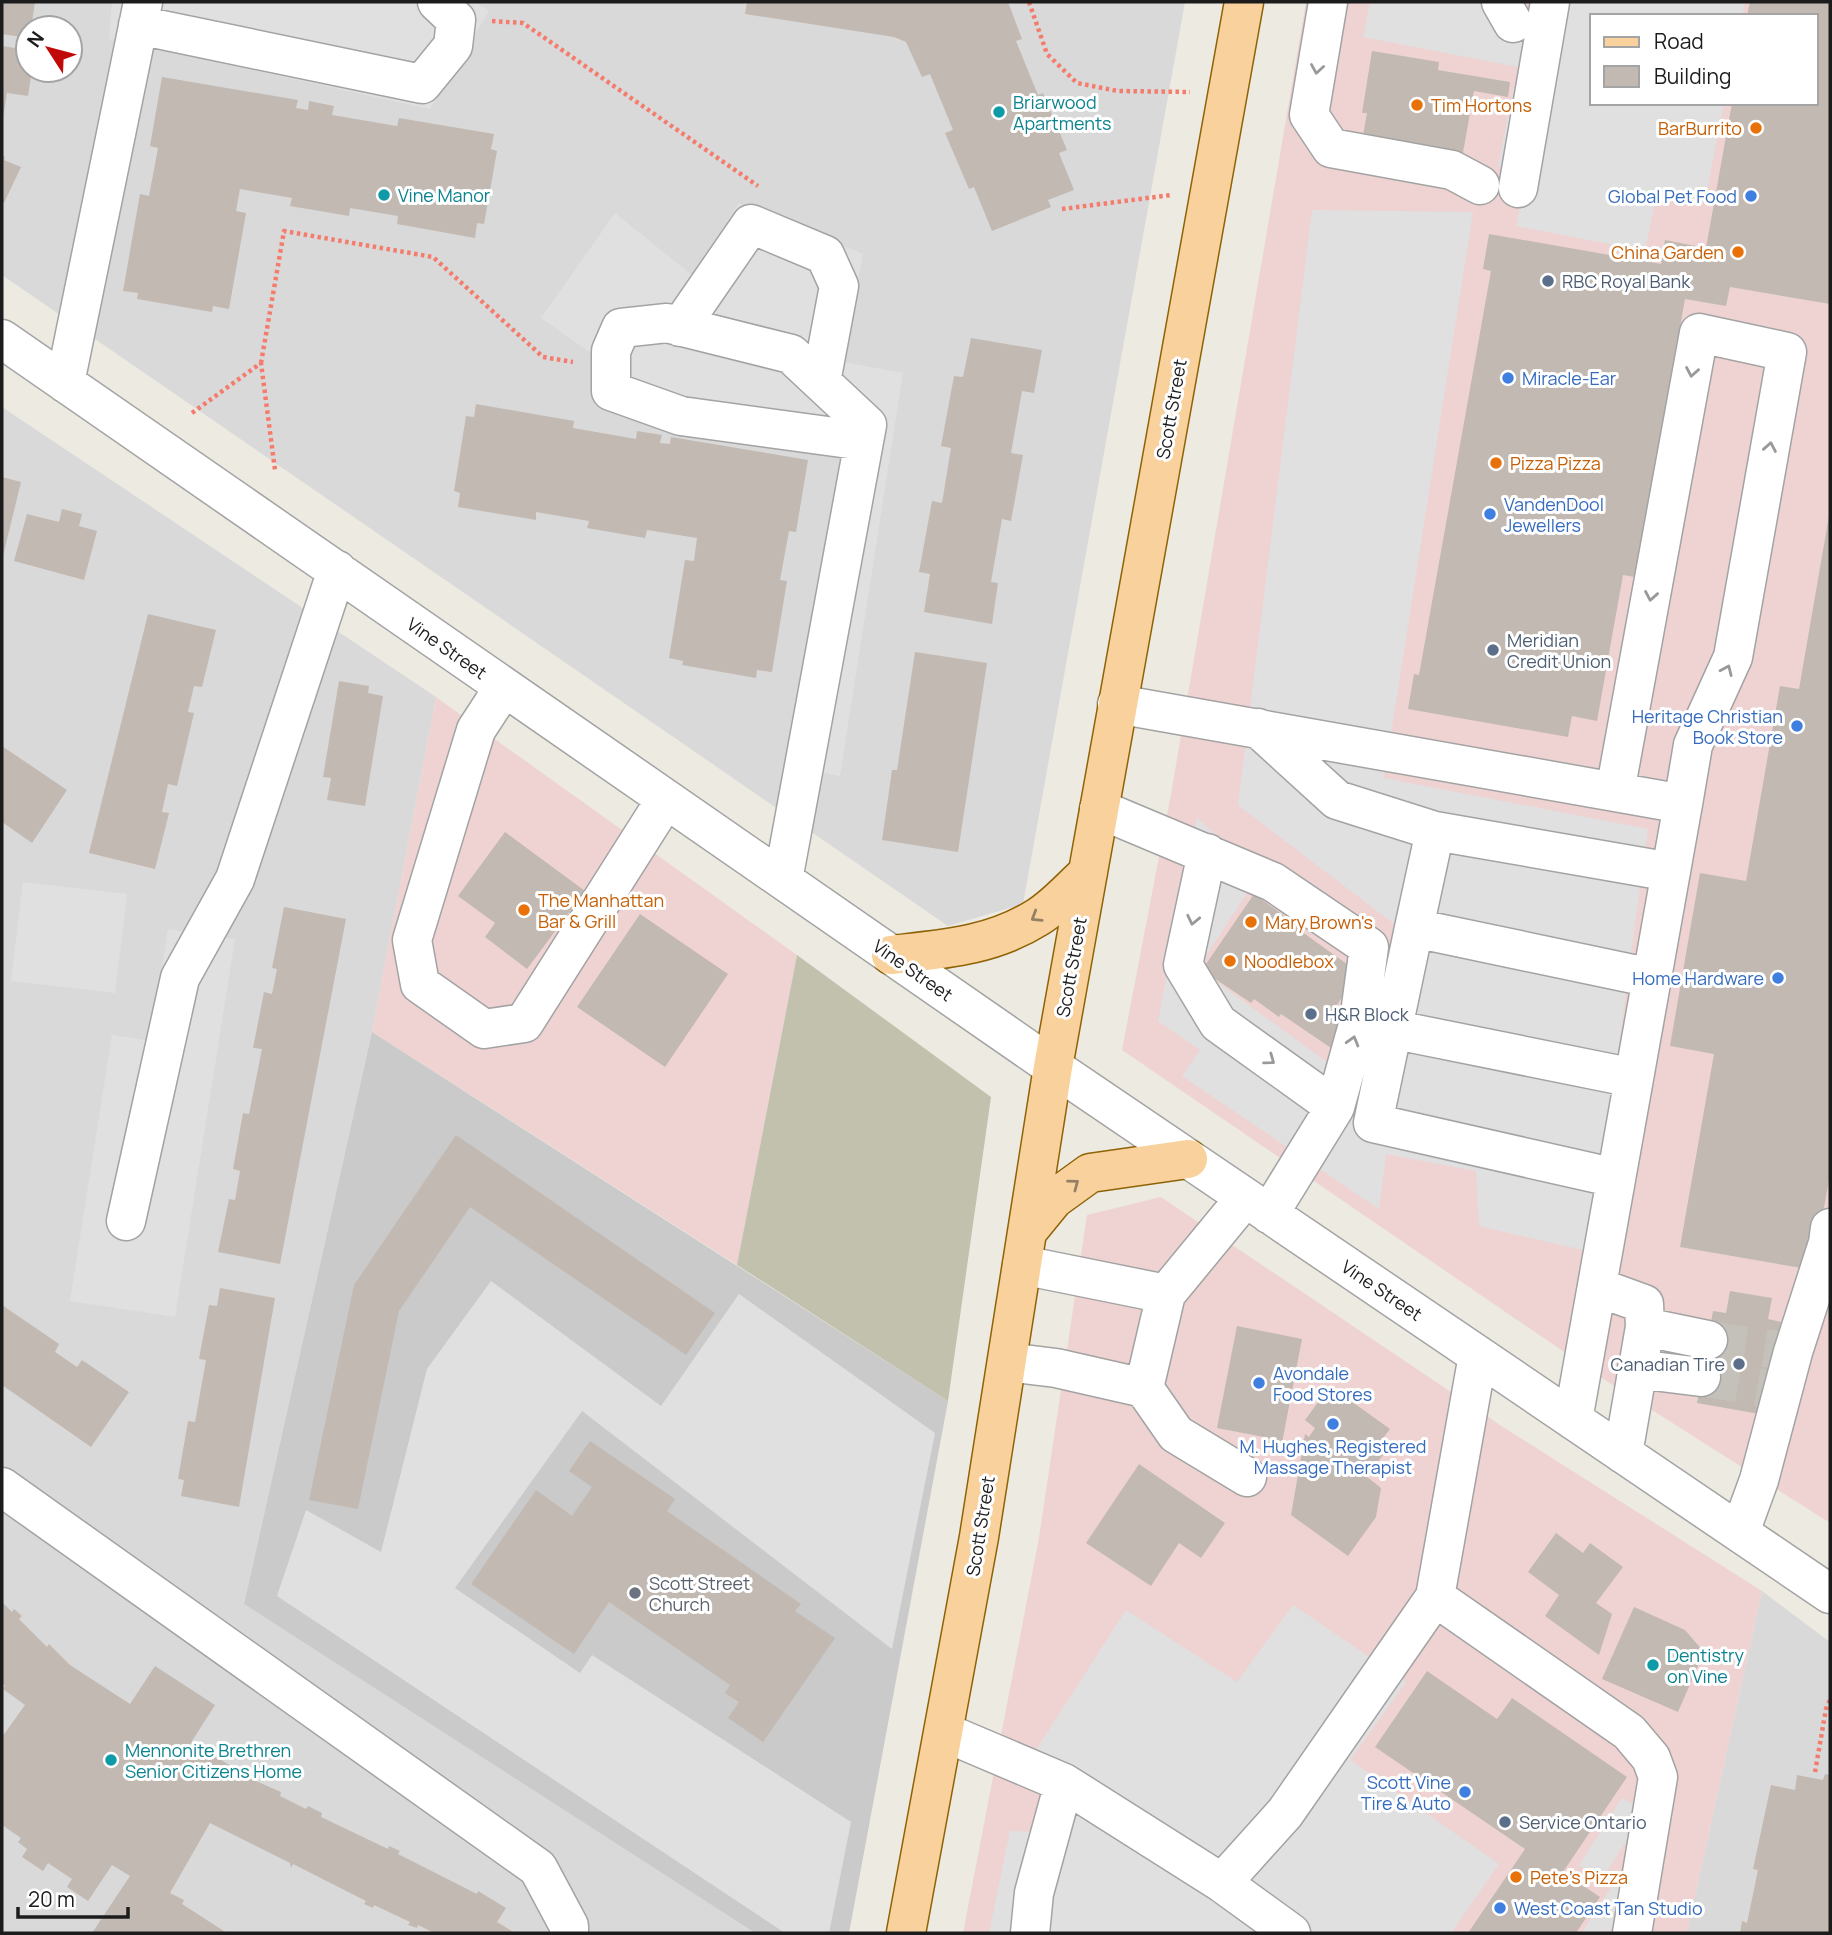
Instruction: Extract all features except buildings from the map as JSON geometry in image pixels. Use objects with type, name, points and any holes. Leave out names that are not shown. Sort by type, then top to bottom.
[{"type":"main road","name":"Scott Street","points":[[906,1933],[976,1556],[1053,1067],[1244,2]]},
{"type":"main road","points":[[891,955],[972,946],[1007,933],[1040,916],[1088,873]]},
{"type":"main road","points":[[1025,1249],[1054,1199],[1090,1173],[1188,1159]]},
{"type":"street","points":[[1328,2],[1310,115],[1331,148],[1452,170],[1480,185]]},
{"type":"street","points":[[1518,188],[1550,2]]},
{"type":"street","points":[[65,383],[140,14],[422,84],[453,46],[447,11]]},
{"type":"street","points":[[680,327],[751,224],[825,255],[839,286],[821,382]]},
{"type":"street","points":[[783,880],[867,425],[791,354],[667,323],[621,328],[611,351],[611,391],[681,416],[864,441]]},
{"type":"street","points":[[1573,1419],[1693,745],[1733,657],[1787,352],[1699,333],[1615,792]]},
{"type":"street","name":"Vine Street","points":[[2,339],[1053,1067],[1830,1594]]},
{"type":"street","points":[[126,1221],[180,978],[235,879],[337,570]]},
{"type":"street","points":[[503,687],[477,730],[412,940],[420,984],[484,1029],[524,1023],[666,799]]},
{"type":"street","points":[[1118,704],[1683,804]]},
{"type":"street","points":[[1258,728],[1337,800],[1435,831],[1671,872]]},
{"type":"street","points":[[1099,809],[1273,882],[1369,947],[1359,1021],[1328,1102],[1257,1206],[1166,1294],[1144,1388]]},
{"type":"street","points":[[1435,831],[1373,1123],[1616,1178]]},
{"type":"street","points":[[1207,853],[1183,965],[1218,1023],[1328,1102]]},
{"type":"street","points":[[1414,928],[1652,978]]},
{"type":"street","points":[[1391,1029],[1634,1078]]},
{"type":"street","points":[[1741,1532],[1759,1480],[1785,1351],[1828,1243],[1830,1228]]},
{"type":"street","points":[[1025,1249],[1166,1294]]},
{"type":"street","points":[[1597,1287],[1644,1304],[1645,1327],[1623,1454]]},
{"type":"street","points":[[1645,1327],[1708,1340]]},
{"type":"street","points":[[1222,1883],[1285,1813],[1435,1597],[1478,1355]]},
{"type":"street","points":[[1007,1362],[1056,1368],[1144,1388],[1176,1434],[1247,1477]]},
{"type":"street","points":[[1637,1369],[1701,1377]]},
{"type":"street","points":[[2,1487],[538,1868],[569,1926],[569,1933]]},
{"type":"street","points":[[1435,1597],[1629,1732],[1651,1758],[1658,1777],[1632,1933]]},
{"type":"street","points":[[944,1732],[1063,1783],[1222,1883],[1291,1933]]},
{"type":"street","points":[[1030,1933],[1034,1893],[1063,1783]]},
{"type":"path","points":[[1029,2],[1047,54],[1077,83],[1118,91],[1191,92]]},
{"type":"path","points":[[447,11],[523,23],[759,187]]},
{"type":"path","points":[[1062,209],[1171,195]]},
{"type":"path","points":[[275,470],[261,363],[284,231],[433,257],[543,357],[611,369]]},
{"type":"path","points":[[192,413],[261,363]]},
{"type":"path","points":[[1815,1772],[1830,1700]]},
{"type":"shaded area","points":[[2,2],[1185,2],[1023,904],[948,926],[2,275]]},
{"type":"shaded area","points":[[112,2],[475,2],[489,11],[430,109],[109,39]]},
{"type":"shaded area","points":[[1306,2],[1830,2],[1830,1523],[1611,1384],[1122,1050],[1171,794]]},
{"type":"shaded area","points":[[1370,2],[1480,2],[1550,16],[1554,2],[1745,2],[1742,14],[1590,14],[1590,105],[1724,105],[1705,201],[1657,193],[1645,251],[1516,226],[1527,172],[1498,166],[1518,67],[1363,37]]},
{"type":"shaded area","points":[[739,203],[863,254],[843,362],[903,373],[840,776],[791,767],[843,437],[681,416],[541,318],[615,213],[692,275]]},
{"type":"shaded area","points":[[1312,210],[1473,212],[1384,778],[1648,829],[1591,1252],[1479,1226],[1476,1171],[1386,1154],[1379,1209],[1182,1076],[1200,1050],[1158,1021],[1197,818],[1260,873],[1198,968],[1361,1087],[1406,933],[1238,805]]},
{"type":"shaded area","points":[[2,407],[436,697],[372,1032],[244,1604],[755,1933],[2,1933]]},
{"type":"shaded area","points":[[436,697],[797,955],[737,1265],[372,1032]]},
{"type":"shaded area","points":[[23,882],[127,894],[115,993],[11,981]]},
{"type":"shaded area","points":[[168,929],[235,939],[175,1317],[70,1301],[112,1035],[151,1041]]},
{"type":"shaded area","points":[[797,955],[991,1097],[948,1401],[737,1265]]},
{"type":"shaded area","points":[[372,1032],[948,1401],[849,1933],[755,1933],[244,1604]]},
{"type":"shaded area","points":[[1161,1197],[1503,1427],[1762,1591],[1687,1933],[963,1933],[1039,1538],[1087,1215]]},
{"type":"shaded area","points":[[491,1281],[661,1406],[739,1294],[935,1433],[892,1649],[582,1411],[455,1588],[580,1673],[592,1655],[851,1822],[829,1933],[785,1933],[277,1596],[306,1510],[381,1552],[427,1369]]},
{"type":"shaded area","points":[[1762,1591],[1830,1642],[1830,1933],[1687,1933]]},
{"type":"shaded area","points":[[1293,1605],[1406,1682],[1350,1760],[1499,1864],[1451,1933],[989,1933],[1010,1831],[1033,1832],[1059,1760],[1036,1750],[1126,1610],[1237,1682]]},
{"type":"shaded area","points":[[1622,1798],[1645,1812],[1607,1871],[1636,1890],[1608,1933],[1582,1933],[1612,1886],[1579,1865]]},
{"type":"tunnel","points":[[1708,1340],[1777,1350]]},
{"type":"tunnel","points":[[1701,1377],[1769,1389]]},
{"type":"place","name":"Tim Hortons","points":[[1417,105]]},
{"type":"place","name":"Briarwood Apartments","points":[[999,112]]},
{"type":"place","name":"BarBurrito","points":[[1756,128]]},
{"type":"place","name":"Vine Manor","points":[[384,195]]},
{"type":"place","name":"Global Pet Food","points":[[1751,196]]},
{"type":"place","name":"China Garden","points":[[1738,252]]},
{"type":"place","name":"RBC Royal Bank","points":[[1548,281]]},
{"type":"place","name":"Miracle-Ear","points":[[1508,378]]},
{"type":"place","name":"Pizza Pizza","points":[[1496,463]]},
{"type":"place","name":"VandenDool Jewellers","points":[[1490,514]]},
{"type":"place","name":"Meridian Credit Union","points":[[1493,650]]},
{"type":"place","name":"Heritage Christian Book Store","points":[[1797,726]]},
{"type":"place","name":"The Manhattan Bar & Grill","points":[[524,910]]},
{"type":"place","name":"Mary Brown's","points":[[1251,922]]},
{"type":"place","name":"Noodlebox","points":[[1230,961]]},
{"type":"place","name":"Home Hardware","points":[[1778,978]]},
{"type":"place","name":"H&R Block","points":[[1311,1014]]},
{"type":"place","name":"Canadian Tire","points":[[1739,1364]]},
{"type":"place","name":"Avondale Food Stores","points":[[1259,1383]]},
{"type":"place","name":"M. Hughes, Registered Massage Therapist","points":[[1333,1424]]},
{"type":"place","name":"Scott Street Church","points":[[635,1593]]},
{"type":"place","name":"Dentistry on Vine","points":[[1653,1665]]},
{"type":"place","name":"Mennonite Brethren Senior Citizens Home","points":[[111,1760]]},
{"type":"place","name":"Scott Vine Tire & Auto","points":[[1465,1792]]},
{"type":"place","name":"Service Ontario","points":[[1505,1822]]},
{"type":"place","name":"Pete's Pizza","points":[[1516,1877]]},
{"type":"place","name":"West Coast Tan Studio","points":[[1500,1908]]}]
